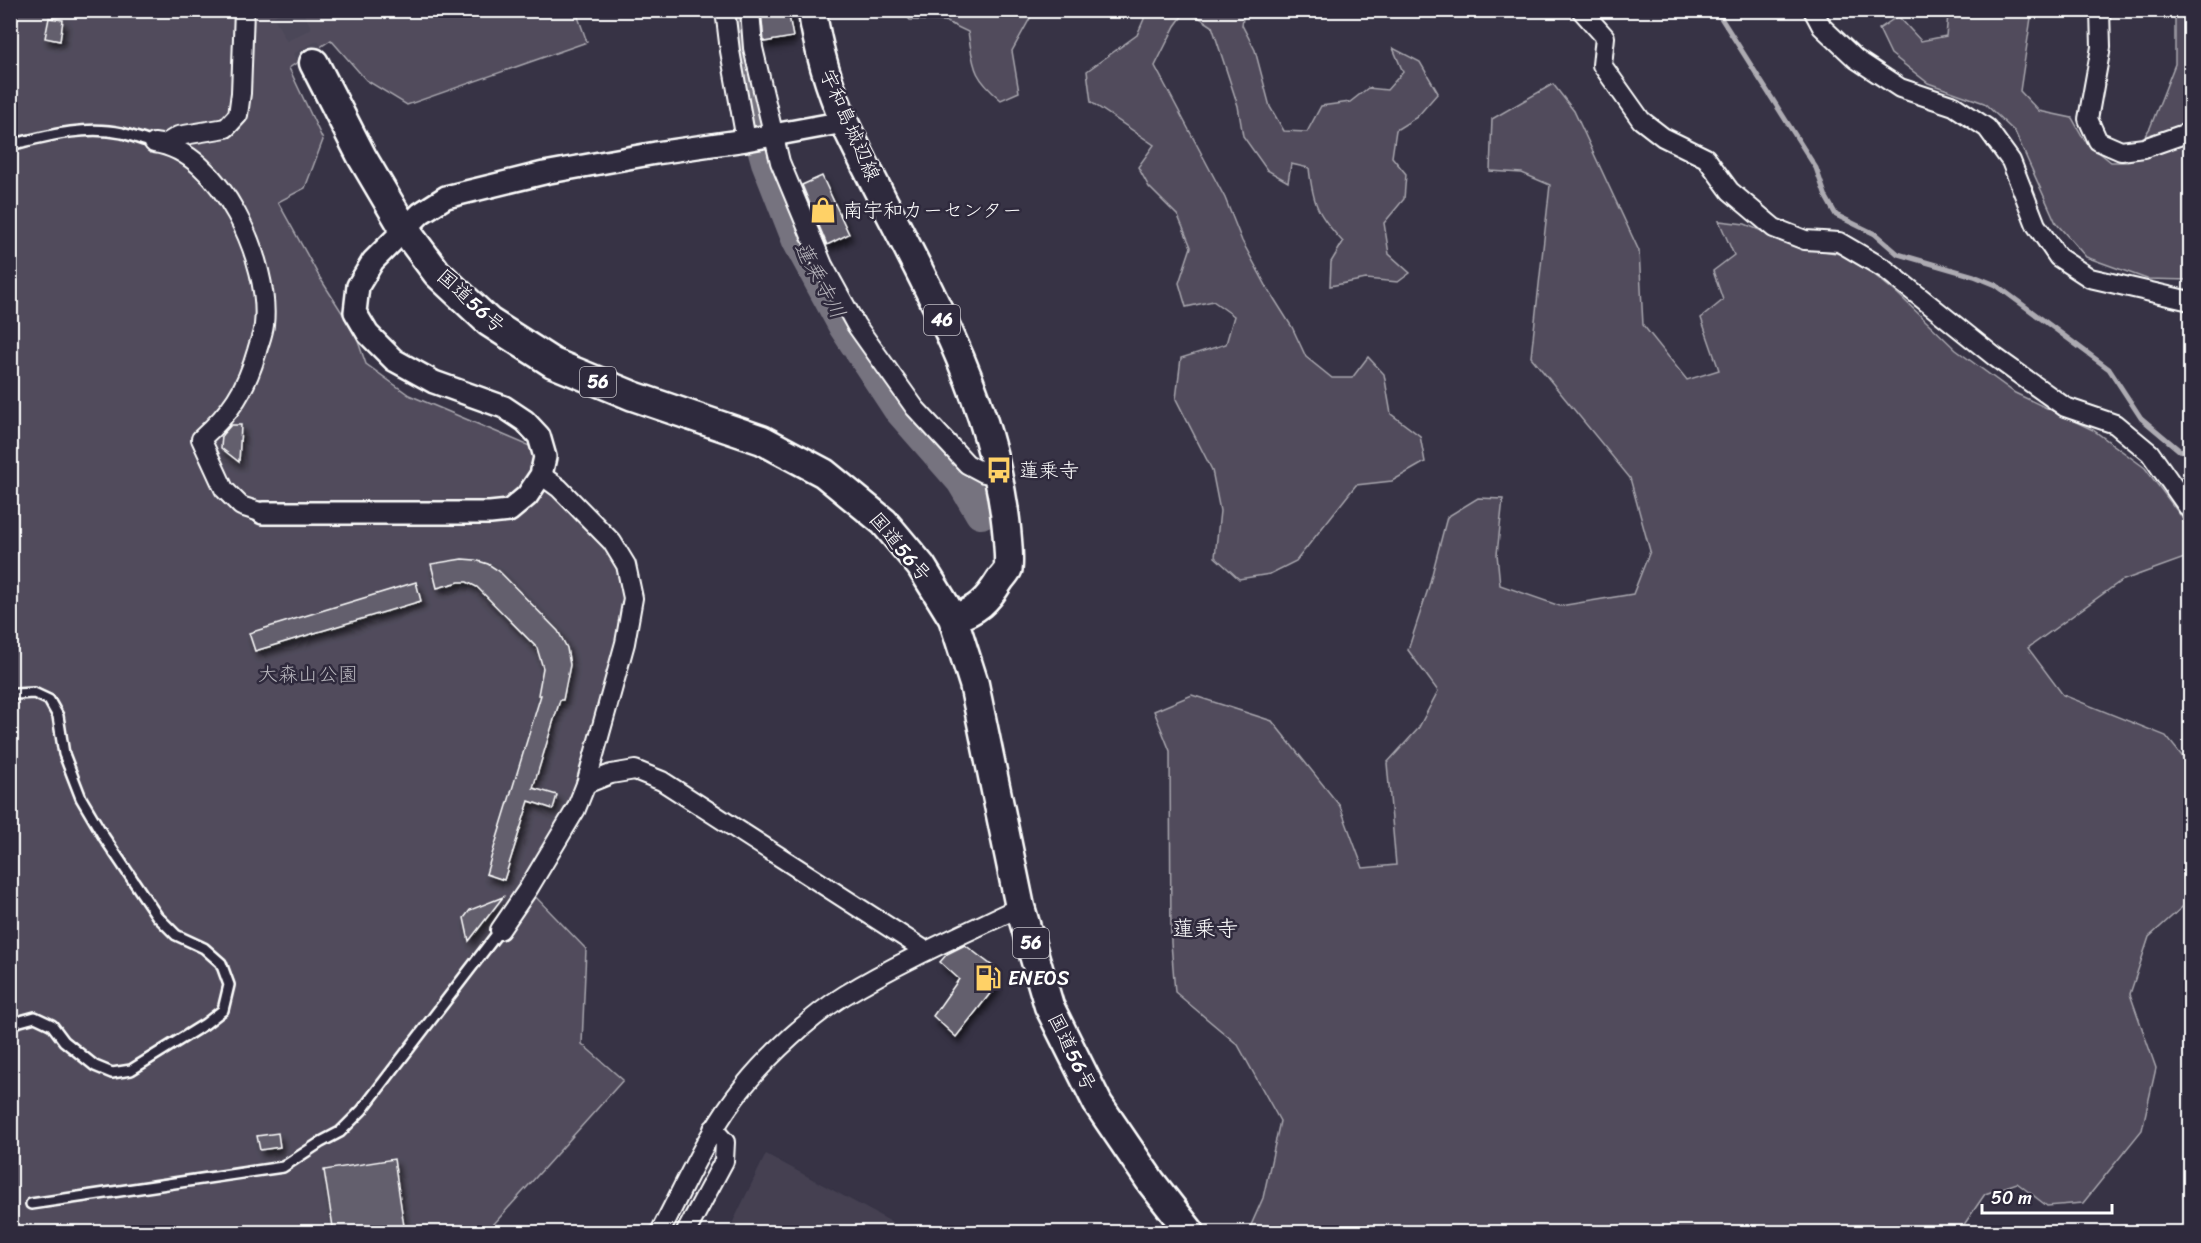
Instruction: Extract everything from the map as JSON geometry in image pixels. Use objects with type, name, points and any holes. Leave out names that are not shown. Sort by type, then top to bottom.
[{"type":"highway","name":"国道56号","points":[[314,63],[362,157],[405,230],[437,273],[489,322],[553,363],[633,396],[762,440],[824,473],[884,522],[921,566],[952,618],[974,684],[1020,907],[1049,1006],[1098,1104],[1151,1182],[1190,1233]]},
{"type":"main road","name":"宇和島城辺線","points":[[812,10],[822,66],[844,122],[930,292],[964,368],[988,436],[999,476],[1006,526],[1008,569],[987,600],[968,614],[952,618]]},
{"type":"street","points":[[160,143],[178,136],[226,128],[238,115],[244,10]]},
{"type":"street","points":[[725,10],[730,51],[747,140]]},
{"type":"street","points":[[750,10],[753,48],[780,162],[823,265],[856,325],[915,408],[967,464],[984,473],[999,476]]},
{"type":"street","points":[[1581,10],[1605,37],[1602,65],[1641,120],[1663,137],[1706,158],[1730,191],[1774,228],[1805,240],[1839,242],[1885,269],[1995,357],[2065,407],[2115,424],[2150,453],[2190,510]]},
{"type":"street","points":[[1813,10],[1822,27],[1856,59],[1900,88],[1954,106],[1987,128],[2011,161],[2036,225],[2058,257],[2090,278],[2190,301]]},
{"type":"street","points":[[2099,11],[2101,47],[2088,119],[2098,141],[2121,151],[2133,150],[2190,132]]},
{"type":"street","points":[[160,143],[195,161],[222,189],[237,214],[259,269],[265,298],[264,327],[249,377],[219,422],[201,439],[224,489],[241,506],[263,513],[490,513],[509,511],[527,496],[541,475],[546,457],[539,436],[525,421],[504,407],[434,382],[394,360],[368,334],[355,312],[358,286],[373,261],[421,213],[446,197],[544,172],[645,154],[747,140],[844,122]]},
{"type":"street","points":[[500,930],[528,890],[576,809],[586,784],[625,644],[633,598],[626,565],[612,542],[559,488],[541,475]]},
{"type":"street","points":[[586,784],[611,774],[635,770],[662,781],[926,951]]},
{"type":"street","points":[[660,1233],[713,1129],[744,1086],[795,1033],[844,996],[926,951],[1020,907]]},
{"type":"street","points":[[686,1233],[724,1161],[725,1142],[713,1129]]},
{"type":"lane","points":[[10,145],[51,134],[88,130],[121,133],[160,143]]},
{"type":"lane","points":[[10,698],[15,694],[33,693],[49,700],[58,716],[64,754],[81,798],[104,837],[157,916],[176,935],[204,948],[221,963],[229,985],[223,1010],[205,1024],[131,1070],[112,1073],[95,1066],[64,1041],[52,1025],[35,1017],[14,1023],[10,1028]]},
{"type":"lane","points":[[31,1204],[283,1167],[340,1132],[362,1110],[500,930]]},
{"type":"shaded area","points":[[766,1154],[910,1232],[728,1232]]},
{"type":"green space","name":"大森山公園","points":[[10,11],[576,11],[587,42],[407,105],[366,80],[331,40],[289,68],[323,140],[305,188],[278,202],[320,278],[355,333],[366,364],[409,395],[532,447],[541,475],[612,542],[633,598],[586,784],[528,889],[586,949],[582,1044],[623,1080],[493,1225],[438,1232],[11,1232]]},
{"type":"green space","points":[[902,11],[1034,11],[1012,51],[1019,92],[1001,100],[984,84],[973,63],[968,32],[945,21],[910,20]]},
{"type":"green space","points":[[1142,11],[1186,11],[1175,26],[1155,66],[1225,198],[1242,241],[1292,327],[1306,357],[1332,378],[1352,378],[1368,357],[1384,374],[1391,414],[1420,436],[1425,462],[1392,481],[1356,485],[1296,561],[1270,574],[1239,579],[1215,557],[1220,511],[1212,470],[1176,399],[1181,358],[1226,344],[1234,316],[1213,301],[1186,307],[1179,283],[1191,247],[1178,216],[1149,187],[1138,167],[1154,145],[1091,102],[1087,71],[1137,35],[1144,19]]},
{"type":"green space","points":[[1189,11],[1244,11],[1242,25],[1255,50],[1270,107],[1284,131],[1307,132],[1321,106],[1350,102],[1368,88],[1387,90],[1403,72],[1393,48],[1420,62],[1438,93],[1417,117],[1396,130],[1392,157],[1406,174],[1404,199],[1384,223],[1389,254],[1410,273],[1398,282],[1366,279],[1330,286],[1331,262],[1343,242],[1318,209],[1312,191],[1309,168],[1291,164],[1288,182],[1267,170],[1243,136],[1238,106],[1212,26]]},
{"type":"green space","points":[[1946,11],[2032,11],[2020,91],[2039,111],[2072,118],[2085,141],[2111,162],[2128,162],[2150,128],[2175,64],[2175,11],[2190,11],[2190,280],[2147,279],[2086,257],[2056,223],[2015,132],[1984,103],[1928,83],[1891,54],[1879,29],[1898,16],[1921,41],[1946,36],[1948,14]]},
{"type":"green space","points":[[1553,84],[1574,111],[1639,251],[1643,325],[1687,380],[1719,370],[1701,318],[1723,300],[1713,271],[1734,255],[1719,221],[1745,224],[1797,246],[1851,256],[1898,294],[1956,350],[2015,393],[2093,430],[2145,468],[2181,516],[2190,538],[2190,556],[2121,581],[2028,648],[2063,695],[2166,736],[2190,766],[2190,900],[2149,937],[2130,994],[2156,1068],[2142,1130],[2083,1203],[2047,1206],[2017,1183],[1985,1194],[1959,1232],[1248,1232],[1263,1198],[1280,1121],[1238,1045],[1175,992],[1171,943],[1170,751],[1154,711],[1192,695],[1272,721],[1340,806],[1363,868],[1396,865],[1387,763],[1418,729],[1438,691],[1408,650],[1429,586],[1447,517],[1478,498],[1503,499],[1497,554],[1500,585],[1560,606],[1633,594],[1650,551],[1630,478],[1531,357],[1550,185],[1522,173],[1490,171],[1492,119]]},
{"type":"building","points":[[761,10],[788,10],[793,37],[764,42]]},
{"type":"building","points":[[49,18],[63,20],[60,41],[45,38]]},
{"type":"building","points":[[822,176],[849,234],[827,245],[802,185]]},
{"type":"building","points":[[231,425],[241,425],[239,462],[221,448],[222,435]]},
{"type":"building","points":[[462,559],[488,564],[499,571],[558,631],[567,648],[570,665],[563,700],[560,700],[533,788],[557,795],[553,809],[529,801],[504,880],[486,874],[541,695],[538,695],[543,668],[537,648],[477,587],[467,582],[459,582],[437,588],[431,564]]},
{"type":"building","points":[[416,582],[421,601],[255,651],[249,633]]},
{"type":"building","points":[[503,897],[469,941],[464,918],[470,910]]},
{"type":"building","points":[[965,945],[995,968],[996,986],[956,1037],[933,1016],[959,979],[940,962],[947,954]]},
{"type":"building","points":[[278,1133],[280,1147],[260,1150],[257,1136]]},
{"type":"building","points":[[394,1159],[405,1233],[334,1233],[324,1170]]},
{"type":"waterway","name":"蓮乗寺川","points":[[737,10],[748,93],[767,162],[798,241],[844,326],[898,408],[962,481],[981,513]]},
{"type":"waterway","points":[[1716,10],[1816,168],[1826,197],[1836,215],[1875,234],[1898,254],[1974,276],[1996,285],[2109,369],[2141,418],[2179,450],[2190,452]]},
{"type":"tunnel","points":[[286,10],[314,63]]},
{"type":"place","name":"南宇和カーセンター","points":[[823,210]]},
{"type":"place","name":"蓮乗寺","points":[[999,470]]},
{"type":"place","name":"ENEOS","points":[[988,978]]},
{"type":"district","name":"蓮乗寺","points":[[1205,928]]}]
